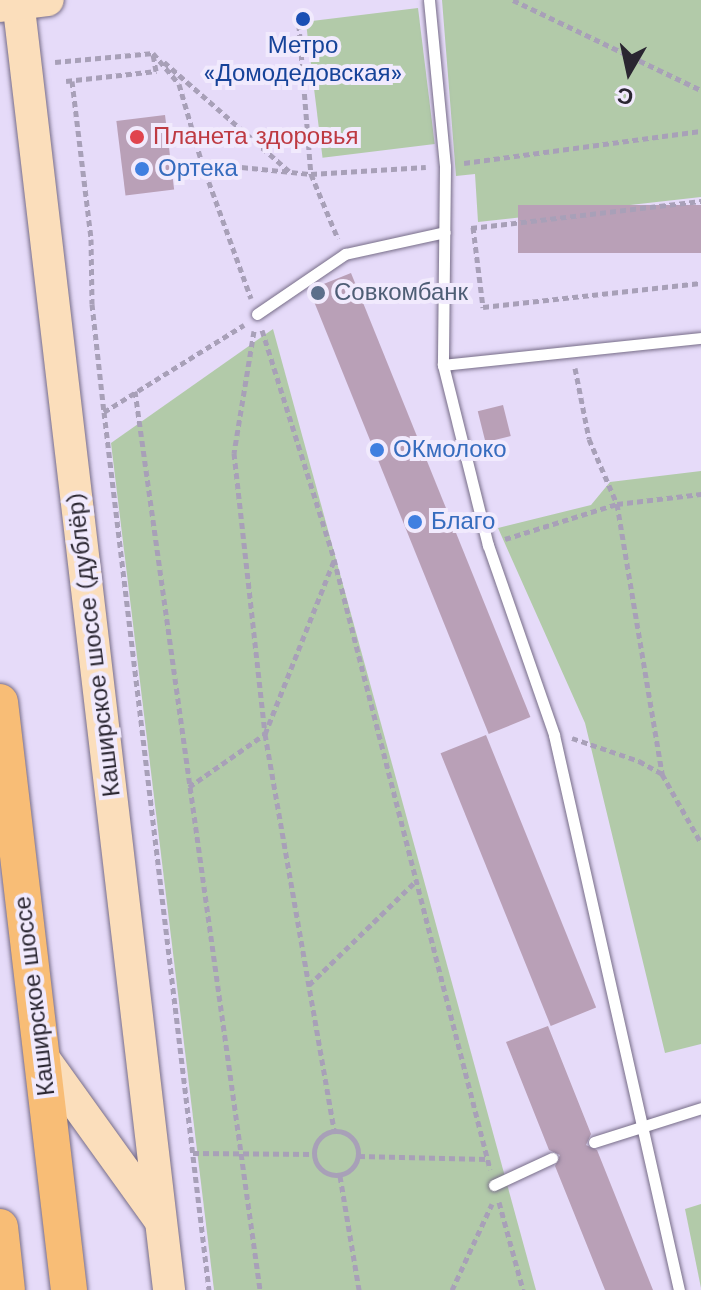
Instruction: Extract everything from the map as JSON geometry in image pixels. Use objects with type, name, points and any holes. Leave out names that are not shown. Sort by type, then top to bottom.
[{"type":"main road","name":"Каширское шоссе (дублёр)","points":[[21,2],[169,1290]]},
{"type":"main road","name":"Каширское шоссе","points":[[0,702],[69,1290]]},
{"type":"main road","points":[[42,1056],[161,1222]]},
{"type":"main road","points":[[0,1227],[7,1290]]},
{"type":"lane","points":[[429,0],[445,166],[443,365],[488,545],[553,731],[679,1290]]},
{"type":"lane","points":[[257,314],[345,254],[445,232]]},
{"type":"lane","points":[[443,365],[701,338]]},
{"type":"lane","points":[[594,1142],[701,1108]]},
{"type":"lane","points":[[494,1185],[552,1158]]},
{"type":"path","points":[[513,0],[701,90]]},
{"type":"path","points":[[298,14],[311,174],[345,254]]},
{"type":"path","points":[[55,62],[153,53],[290,172]]},
{"type":"path","points":[[153,53],[156,71],[69,81],[91,239],[92,304],[104,412],[209,1290]]},
{"type":"path","points":[[153,53],[179,84],[202,163],[257,314],[334,559],[494,1185]]},
{"type":"path","points":[[202,163],[311,174],[445,166],[701,131]]},
{"type":"path","points":[[445,232],[701,201]]},
{"type":"path","points":[[473,227],[483,307],[701,283]]},
{"type":"path","points":[[104,412],[240,328],[257,314]]},
{"type":"path","points":[[257,314],[234,453],[265,734],[334,1131]]},
{"type":"path","points":[[571,352],[589,439],[617,504],[662,774],[701,843]]},
{"type":"path","points":[[135,391],[260,1290]]},
{"type":"path","points":[[488,545],[617,504],[701,494]]},
{"type":"path","points":[[189,787],[265,734],[334,559]]},
{"type":"path","points":[[553,731],[639,761],[662,774]]},
{"type":"path","points":[[308,985],[416,881]]},
{"type":"path","points":[[334,1131],[351,1136],[359,1156],[353,1169],[340,1176],[319,1169],[314,1154],[318,1140],[334,1131]]},
{"type":"path","points":[[193,1153],[314,1154]]},
{"type":"path","points":[[359,1156],[487,1159]]},
{"type":"path","points":[[340,1176],[359,1290]]},
{"type":"path","points":[[452,1290],[497,1194],[523,1290]]},
{"type":"green space","points":[[442,0],[701,0],[701,197],[478,222],[475,174],[456,176]]},
{"type":"green space","points":[[418,8],[435,144],[323,158],[306,22]]},
{"type":"green space","points":[[273,329],[536,1290],[214,1290],[111,443]]},
{"type":"green space","points":[[701,471],[701,1044],[665,1053],[585,723],[498,528],[591,505],[610,482]]},
{"type":"green space","points":[[701,1204],[701,1288],[685,1209]]},
{"type":"building","points":[[165,115],[174,189],[126,195],[116,121]]},
{"type":"building","points":[[518,205],[701,205],[701,253],[518,253]]},
{"type":"building","points":[[351,273],[530,717],[489,734],[309,290]]},
{"type":"building","points":[[503,405],[511,436],[486,442],[478,411]]},
{"type":"building","points":[[486,735],[596,1008],[551,1026],[441,753]]},
{"type":"building","points":[[548,1026],[591,1134],[586,1145],[597,1150],[653,1290],[605,1290],[555,1166],[560,1155],[549,1150],[506,1042]]},
{"type":"place","name":"Метро «Домодедовская»","points":[[303,19]]},
{"type":"place","name":"Планета здоровья","points":[[137,137]]},
{"type":"place","name":"Ортека","points":[[142,169]]},
{"type":"place","name":"Совкомбанк","points":[[318,293]]},
{"type":"place","name":"ОКмолоко","points":[[377,450]]},
{"type":"place","name":"Благо","points":[[415,522]]}]
